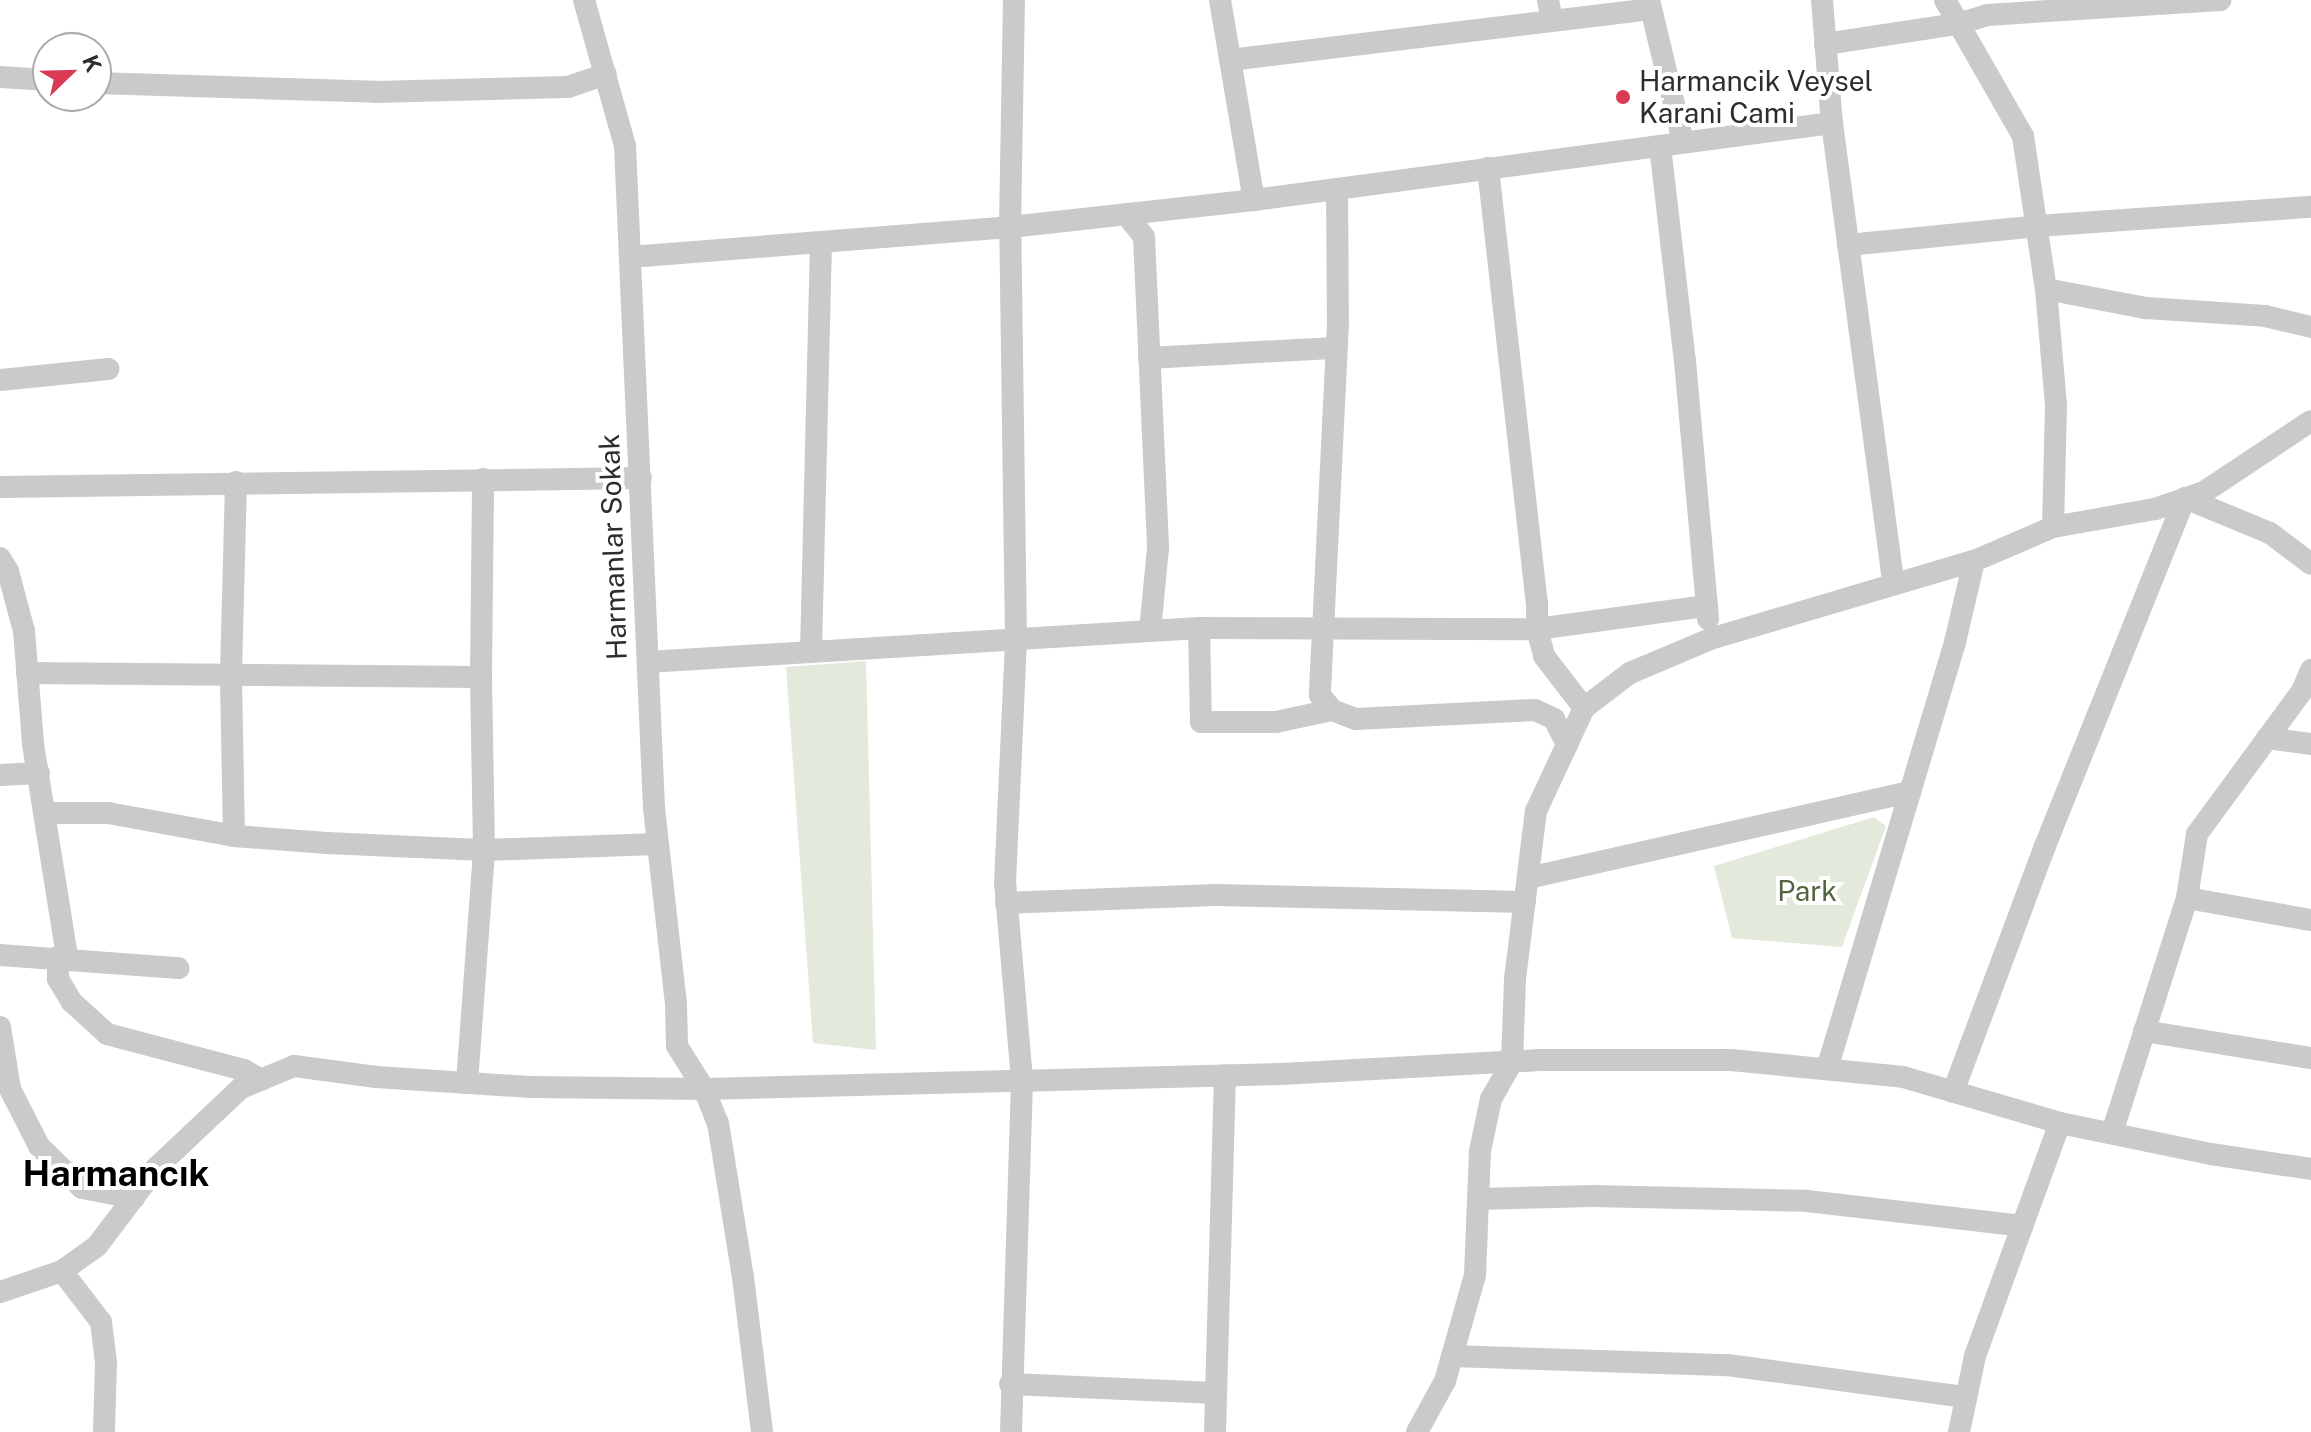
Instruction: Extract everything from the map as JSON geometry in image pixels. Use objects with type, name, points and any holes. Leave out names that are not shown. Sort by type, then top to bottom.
[{"type":"street","name":"Harmanlar Sokak","points":[[584,0],[625,146],[658,844],[677,1046],[704,1089],[718,1123],[743,1277],[762,1432]]},
{"type":"street","points":[[1011,1432],[1010,1384],[1022,1080],[1006,903],[1016,639],[1010,227],[1014,0]]},
{"type":"street","points":[[1220,0],[1254,200]]},
{"type":"street","points":[[1822,0],[1832,123],[1893,583]]},
{"type":"street","points":[[1945,0],[2023,136],[2046,289],[2056,405],[2053,527]]},
{"type":"street","points":[[1825,44],[1958,24],[1987,15],[2221,0]]},
{"type":"street","points":[[1230,60],[1550,11],[1650,5],[1683,142]]},
{"type":"street","points":[[112,84],[376,92],[568,87],[606,74]]},
{"type":"street","points":[[0,77],[32,79]]},
{"type":"street","points":[[630,257],[1010,227],[1254,200],[1832,123]]},
{"type":"street","points":[[1660,146],[1685,361],[1710,639]]},
{"type":"street","points":[[1488,168],[1537,602],[1537,629],[1544,656],[1584,708]]},
{"type":"street","points":[[1337,189],[1336,348],[1320,695],[1332,710],[1356,719],[1535,710],[1554,719],[1567,745]]},
{"type":"street","points":[[1848,245],[2037,226],[2311,207]]},
{"type":"street","points":[[1126,214],[1144,237],[1158,548],[1150,631]]},
{"type":"street","points":[[811,652],[821,242]]},
{"type":"street","points":[[2046,289],[2146,308],[2265,316],[2311,327]]},
{"type":"street","points":[[1149,358],[1336,348]]},
{"type":"street","points":[[0,380],[108,369]]},
{"type":"street","points":[[1417,1432],[1445,1381],[1475,1275],[1480,1151],[1491,1099],[1512,1062],[1515,979],[1536,811],[1584,708],[1630,673],[1710,639],[1974,561],[2053,527],[2155,509],[2204,492],[2311,421]]},
{"type":"street","points":[[0,487],[641,478]]},
{"type":"street","points":[[467,1083],[484,850],[481,677],[483,479]]},
{"type":"street","points":[[234,836],[231,673],[236,482]]},
{"type":"street","points":[[1953,1092],[2045,846],[2185,498],[2270,533],[2311,564]]},
{"type":"street","points":[[0,558],[8,571],[24,631],[62,957],[58,979],[72,1002],[107,1034],[244,1070],[261,1080]]},
{"type":"street","points":[[1827,1069],[1910,792],[1974,561]]},
{"type":"street","points":[[648,662],[1199,628],[1322,627],[1342,631],[1537,629],[1706,606]]},
{"type":"street","points":[[1199,628],[1201,722],[1276,722],[1332,710]]},
{"type":"street","points":[[2112,1133],[2187,898],[2197,834],[2302,691],[2311,670]]},
{"type":"street","points":[[27,673],[481,677]]},
{"type":"street","points":[[2267,738],[2311,744]]},
{"type":"street","points":[[0,775],[39,773]]},
{"type":"street","points":[[1528,878],[1910,792]]},
{"type":"street","points":[[46,813],[108,813],[234,836],[484,850],[658,844]]},
{"type":"street","points":[[1006,903],[1216,895],[1525,902]]},
{"type":"street","points":[[2187,898],[2311,920]]},
{"type":"street","points":[[0,955],[62,957],[179,968]]},
{"type":"street","points":[[0,1027],[10,1089],[39,1146],[82,1188],[134,1198]]},
{"type":"street","points":[[2144,1031],[2311,1058]]},
{"type":"street","points":[[0,1292],[62,1271],[97,1246],[156,1168],[241,1088],[294,1066],[376,1077],[467,1083],[704,1089],[1225,1075],[1512,1062],[1731,1060],[1903,1077],[2060,1123],[2311,1169]]},
{"type":"street","points":[[1215,1432],[1225,1075]]},
{"type":"street","points":[[0,1117],[24,1115]]},
{"type":"street","points":[[1959,1432],[1975,1356],[2060,1123]]},
{"type":"street","points":[[1478,1199],[1593,1196],[1807,1201],[2023,1226]]},
{"type":"street","points":[[62,1271],[101,1322],[106,1363],[104,1432]]},
{"type":"street","points":[[1452,1356],[1728,1365],[1966,1397]]},
{"type":"street","points":[[1010,1384],[1215,1393]]},
{"type":"green space","points":[[866,661],[876,1050],[813,1043],[786,667]]},
{"type":"green space","name":"Park","points":[[1874,817],[1886,826],[1842,947],[1732,938],[1714,866]]},
{"type":"place","name":"Harmancik Veysel Karani Cami","points":[[1623,97]]},
{"type":"district","name":"Harmancık","points":[[116,1174]]}]
